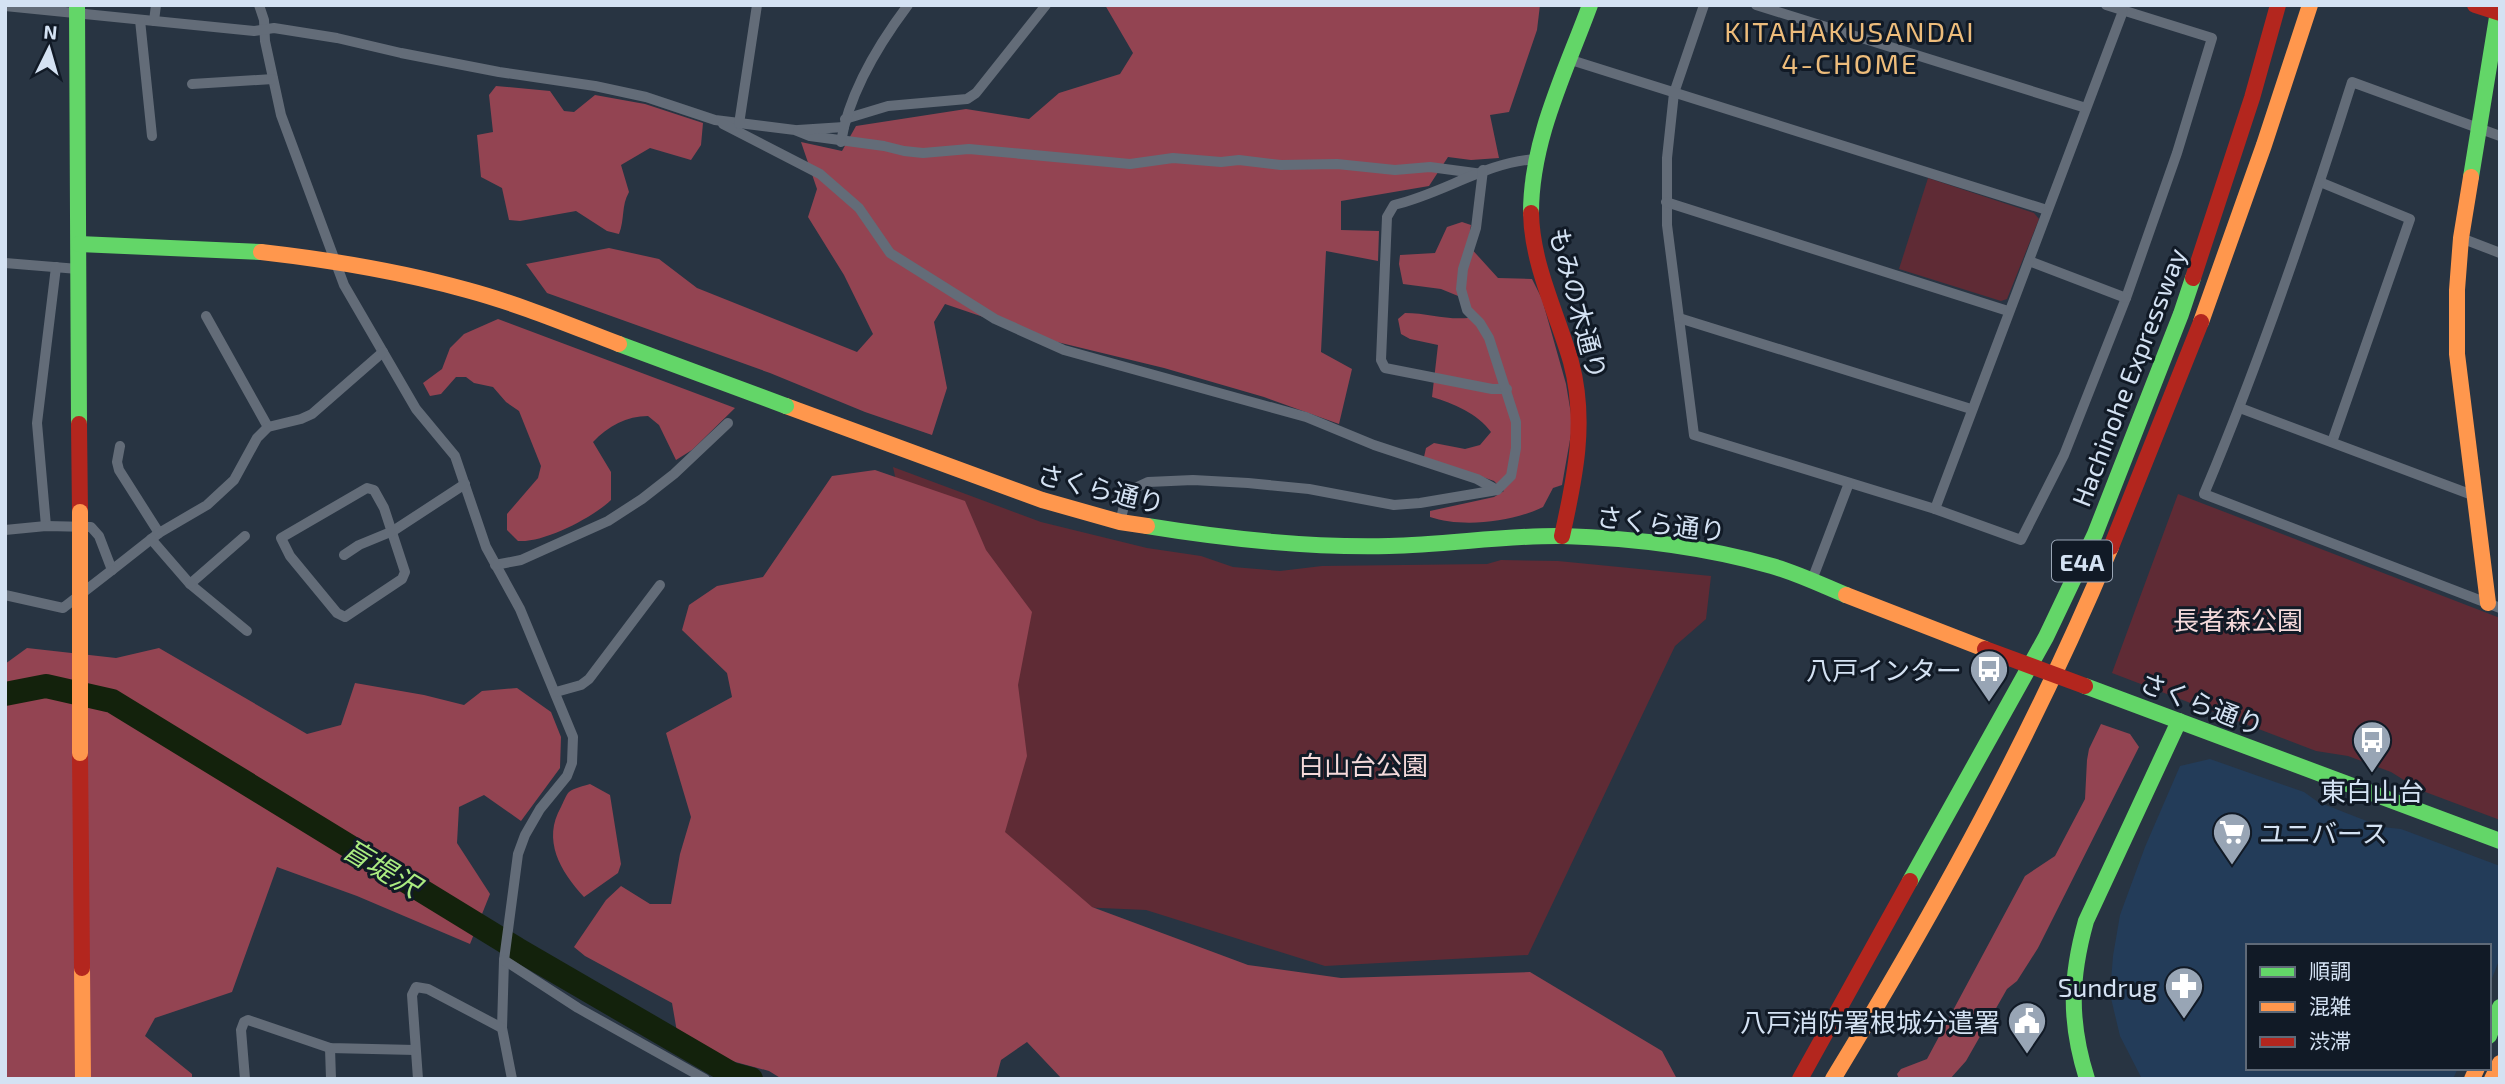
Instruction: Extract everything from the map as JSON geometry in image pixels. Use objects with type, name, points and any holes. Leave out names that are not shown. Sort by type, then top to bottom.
[{"type":"main road","name":"もみの木通り","points":[[1562,536],[1579,450],[1581,415],[1570,356],[1534,245],[1531,195],[1537,159],[1549,116],[1590,5]]},
{"type":"main road","name":"Hachinohe Expressway","points":[[1800,1079],[2046,637],[2095,534],[2181,314],[2252,98],[2278,5]]},
{"type":"main road","name":"Hachinohe Expressway","points":[[1833,1079],[1889,989],[2000,787],[2113,542],[2202,322],[2310,5]]},
{"type":"main road","points":[[2475,5],[2499,10],[2477,127],[2461,238],[2457,290],[2457,354],[2475,496],[2494,605]]},
{"type":"main road","points":[[77,10],[83,1079]]},
{"type":"main road","name":"さくら通り","points":[[79,244],[261,253],[329,260],[396,272],[468,290],[967,474],[1042,500],[1120,522],[1219,538],[1311,545],[1389,546],[1562,536],[1665,544],[1715,553],[1812,580],[1985,649],[2500,841]]},
{"type":"main road","points":[[2087,1079],[2075,1041],[2072,1004],[2078,950],[2087,921],[2179,722]]},
{"type":"main road","points":[[2491,1031],[2500,1007]]},
{"type":"main road","points":[[2492,1079],[2500,1063]]},
{"type":"street","points":[[154,21],[156,5]]},
{"type":"street","points":[[259,5],[281,116],[344,285],[416,408],[455,456],[486,547],[520,609],[573,737],[572,763],[567,776],[540,809],[518,854],[504,960],[502,1028],[512,1079]]},
{"type":"street","points":[[739,124],[757,5]]},
{"type":"street","points":[[841,142],[844,123],[887,33],[908,5]]},
{"type":"street","points":[[715,120],[795,130],[844,123],[888,106],[967,99],[976,93],[1046,5]]},
{"type":"street","points":[[1704,5],[1674,93],[1667,158],[1667,225],[1694,435],[1935,509],[2021,540],[2064,455],[2126,298],[2177,153],[2212,38],[2106,5]]},
{"type":"street","points":[[1756,5],[2086,107]]},
{"type":"street","points":[[5,6],[77,10],[140,20],[265,30],[274,28],[337,38],[499,72],[596,86],[646,97],[715,120],[820,174],[859,208],[890,253],[995,319],[1064,350],[1306,417],[1374,445],[1477,479],[1497,491]]},
{"type":"street","points":[[1935,509],[2123,11]]},
{"type":"street","points":[[140,20],[152,136]]},
{"type":"street","points":[[1571,60],[2047,210]]},
{"type":"street","points":[[192,84],[273,79]]},
{"type":"street","points":[[2494,605],[2204,494],[2240,408],[2320,183],[2352,82],[2500,136]]},
{"type":"street","points":[[795,130],[841,142],[923,153],[969,149],[1130,164],[1173,158],[1221,162],[1239,160],[1281,165],[1337,164],[1395,170],[1430,167],[1479,171]]},
{"type":"street","points":[[1507,389],[1492,389],[1385,368],[1381,360],[1387,217],[1394,205],[1418,199],[1479,171],[1513,160],[1537,159]]},
{"type":"street","points":[[1120,522],[1126,498],[1135,488],[1148,482],[1248,482],[1310,489],[1394,505],[1497,491],[1511,476],[1516,448],[1516,422],[1489,338],[1480,323],[1467,310],[1461,289],[1463,269],[1476,228],[1479,171]]},
{"type":"street","points":[[2320,183],[2410,219],[2332,442]]},
{"type":"street","points":[[1666,202],[2008,311]]},
{"type":"street","points":[[2461,238],[2500,253]]},
{"type":"street","points":[[2029,261],[2126,298]]},
{"type":"street","points":[[5,262],[78,268]]},
{"type":"street","points":[[46,526],[37,423],[56,267]]},
{"type":"street","points":[[206,316],[268,427]]},
{"type":"street","points":[[1679,318],[1971,409]]},
{"type":"street","points":[[5,595],[63,608],[155,536],[207,505],[234,480],[257,438],[268,427],[312,414],[383,352]]},
{"type":"street","points":[[2240,408],[2475,496]]},
{"type":"street","points":[[495,565],[521,560],[608,521],[674,474],[728,423]]},
{"type":"street","points":[[120,446],[117,461],[119,470],[155,536],[190,584],[247,631]]},
{"type":"street","points":[[1812,580],[1849,483]]},
{"type":"street","points":[[344,555],[359,545],[393,531],[464,484]]},
{"type":"street","points":[[367,488],[374,490],[393,531],[405,572],[402,579],[345,617],[337,613],[290,556],[282,538],[367,488]]},
{"type":"street","points":[[5,530],[46,526],[91,527],[99,536],[112,570]]},
{"type":"street","points":[[190,584],[245,536]]},
{"type":"street","points":[[556,692],[581,685],[589,679],[660,585]]},
{"type":"street","points":[[504,960],[578,1008],[705,1079]]},
{"type":"street","points":[[418,1079],[412,995],[416,987],[428,989],[502,1028]]},
{"type":"street","points":[[245,1079],[241,1030],[244,1021],[248,1020],[330,1048],[415,1050]]},
{"type":"street","points":[[330,1048],[331,1079]]},
{"type":"shaded area","points":[[1105,5],[1540,5],[1537,30],[1509,112],[1490,115],[1499,158],[1471,160],[1448,157],[1429,186],[1341,201],[1341,230],[1379,231],[1378,261],[1326,251],[1321,352],[1352,369],[1339,424],[1264,397],[1164,368],[1057,342],[945,304],[934,322],[947,388],[932,435],[865,412],[770,373],[547,293],[526,264],[609,248],[659,259],[697,288],[857,352],[873,334],[844,275],[808,217],[817,189],[801,142],[842,151],[856,126],[966,109],[1029,119],[1059,93],[1120,74],[1133,53]]},
{"type":"shaded area","points":[[496,86],[550,91],[564,111],[574,112],[595,95],[645,104],[703,123],[701,145],[691,160],[650,148],[621,165],[629,192],[619,234],[607,231],[576,211],[520,221],[509,220],[502,188],[481,177],[477,135],[493,132],[489,95]]},
{"type":"shaded area","points":[[1462,222],[1471,225],[1468,245],[1498,278],[1532,279],[1542,299],[1566,384],[1571,414],[1571,434],[1562,485],[1553,488],[1543,507],[1503,520],[1472,523],[1430,517],[1430,511],[1494,497],[1504,491],[1494,481],[1424,457],[1426,448],[1434,443],[1465,449],[1480,445],[1491,432],[1465,410],[1432,397],[1438,345],[1410,339],[1401,334],[1398,319],[1405,313],[1468,318],[1468,300],[1441,289],[1403,284],[1399,264],[1400,255],[1435,253],[1447,227]]},
{"type":"shaded area","points":[[498,319],[735,408],[692,450],[676,460],[659,425],[648,416],[625,420],[611,427],[593,442],[611,472],[611,500],[592,514],[554,534],[518,541],[507,530],[507,514],[538,478],[541,466],[519,411],[506,402],[493,387],[474,383],[466,377],[456,377],[441,394],[430,396],[423,383],[442,369],[450,348],[464,334]]},
{"type":"shaded area","points":[[875,470],[965,501],[986,550],[1032,612],[1018,685],[1027,756],[1005,832],[1092,907],[1248,965],[1341,978],[1530,972],[1662,1051],[1677,1079],[1062,1079],[1027,1042],[1001,1060],[996,1079],[782,1079],[769,1071],[728,1060],[677,1032],[672,1003],[585,956],[574,947],[606,900],[621,886],[650,904],[671,904],[680,854],[691,817],[666,733],[732,697],[727,673],[682,630],[689,605],[717,586],[763,577],[832,476]]},
{"type":"shaded area","points":[[27,648],[116,658],[159,648],[307,734],[341,725],[355,683],[464,705],[482,691],[517,688],[551,712],[561,737],[560,768],[521,821],[484,795],[459,807],[457,843],[490,894],[470,944],[357,896],[277,867],[232,992],[155,1018],[145,1036],[192,1074],[192,1079],[5,1079],[5,664]]},
{"type":"shaded area","points":[[2101,724],[2130,734],[2139,747],[2038,948],[2017,981],[2007,989],[1966,1061],[1950,1079],[1899,1079],[1897,1074],[1901,1069],[1927,1059],[2025,876],[2055,856],[2085,799],[2089,749]]},
{"type":"shaded area","points":[[2210,759],[2304,792],[2318,802],[2382,827],[2401,829],[2500,866],[2500,958],[2491,981],[2491,944],[2246,944],[2246,1070],[2457,1070],[2453,1079],[2142,1079],[2120,1036],[2110,994],[2113,956],[2120,915],[2145,847],[2180,766]]},
{"type":"shaded area","points":[[590,784],[610,795],[621,864],[618,873],[584,897],[561,866],[556,855],[553,831],[568,793]]},
{"type":"green space","points":[[1928,178],[2034,213],[2039,219],[2007,299],[2001,301],[1899,269]]},
{"type":"green space","name":"白山台公園","points":[[893,467],[1041,522],[1147,548],[1201,556],[1233,567],[1280,571],[1322,566],[1487,564],[1501,560],[1558,561],[1711,576],[1706,619],[1675,646],[1528,955],[1325,966],[1146,910],[988,903]]},
{"type":"green space","name":"長者森公園","points":[[2178,494],[2500,618],[2500,820],[2420,790],[2391,772],[2348,756],[2316,751],[2112,673]]},
{"type":"waterway","name":"盲堤沢","points":[[5,694],[46,686],[112,701],[517,949],[732,1074],[751,1079]]},
{"type":"traffic: fast","points":[[77,5],[79,424]]},
{"type":"traffic: fast","points":[[1531,213],[1543,133],[1590,5]]},
{"type":"traffic: fast","points":[[2471,177],[2499,5]]},
{"type":"traffic: fast","points":[[79,244],[261,252]]},
{"type":"traffic: fast","points":[[1910,881],[2046,637],[2095,534],[2193,278]]},
{"type":"traffic: fast","points":[[619,344],[786,406]]},
{"type":"traffic: fast","points":[[1147,526],[1237,539],[1328,546],[1411,545],[1541,536],[1642,541],[1695,549],[1772,566],[1846,595]]},
{"type":"traffic: fast","points":[[2085,686],[2500,841]]},
{"type":"traffic: fast","points":[[2087,1079],[2077,1038],[2074,1000],[2077,962],[2086,921],[2179,721]]},
{"type":"traffic: fast","points":[[2491,1031],[2500,1007]]},
{"type":"traffic: slow","points":[[2201,322],[2310,5]]},
{"type":"traffic: slow","points":[[2471,177],[2461,238],[2457,290],[2457,354],[2488,603]]},
{"type":"traffic: slow","points":[[261,252],[365,267],[441,283],[544,315],[619,344]]},
{"type":"traffic: slow","points":[[786,406],[1042,500],[1120,522],[1147,526]]},
{"type":"traffic: slow","points":[[80,512],[80,753]]},
{"type":"traffic: slow","points":[[1833,1079],[1909,950],[2017,752],[2111,547]]},
{"type":"traffic: slow","points":[[1846,595],[1985,649]]},
{"type":"traffic: slow","points":[[82,968],[83,1079]]},
{"type":"traffic: slow","points":[[2492,1079],[2500,1063]]},
{"type":"traffic: slow","points":[[2472,1079],[2476,1070]]},
{"type":"traffic: jam","points":[[2193,278],[2252,98],[2278,5]]},
{"type":"traffic: jam","points":[[2475,5],[2500,13]]},
{"type":"traffic: jam","points":[[1531,213],[1536,251],[1576,384],[1579,428],[1575,471],[1562,536]]},
{"type":"traffic: jam","points":[[2111,547],[2201,322]]},
{"type":"traffic: jam","points":[[79,424],[80,512]]},
{"type":"traffic: jam","points":[[1985,649],[2085,686]]},
{"type":"traffic: jam","points":[[80,753],[82,968]]},
{"type":"traffic: jam","points":[[1800,1079],[1910,881]]},
{"type":"place","name":"八戸インター","points":[[1989,703]]},
{"type":"place","name":"東白山台","points":[[2372,774]]},
{"type":"place","name":"ユニバース","points":[[2232,866]]},
{"type":"place","name":"Sundrug","points":[[2184,1020]]},
{"type":"place","name":"八戸消防署根城分遣署","points":[[2027,1055]]},
{"type":"district","name":"KITAHAKUSANDAI 4-CHOME","points":[[1850,47]]}]
